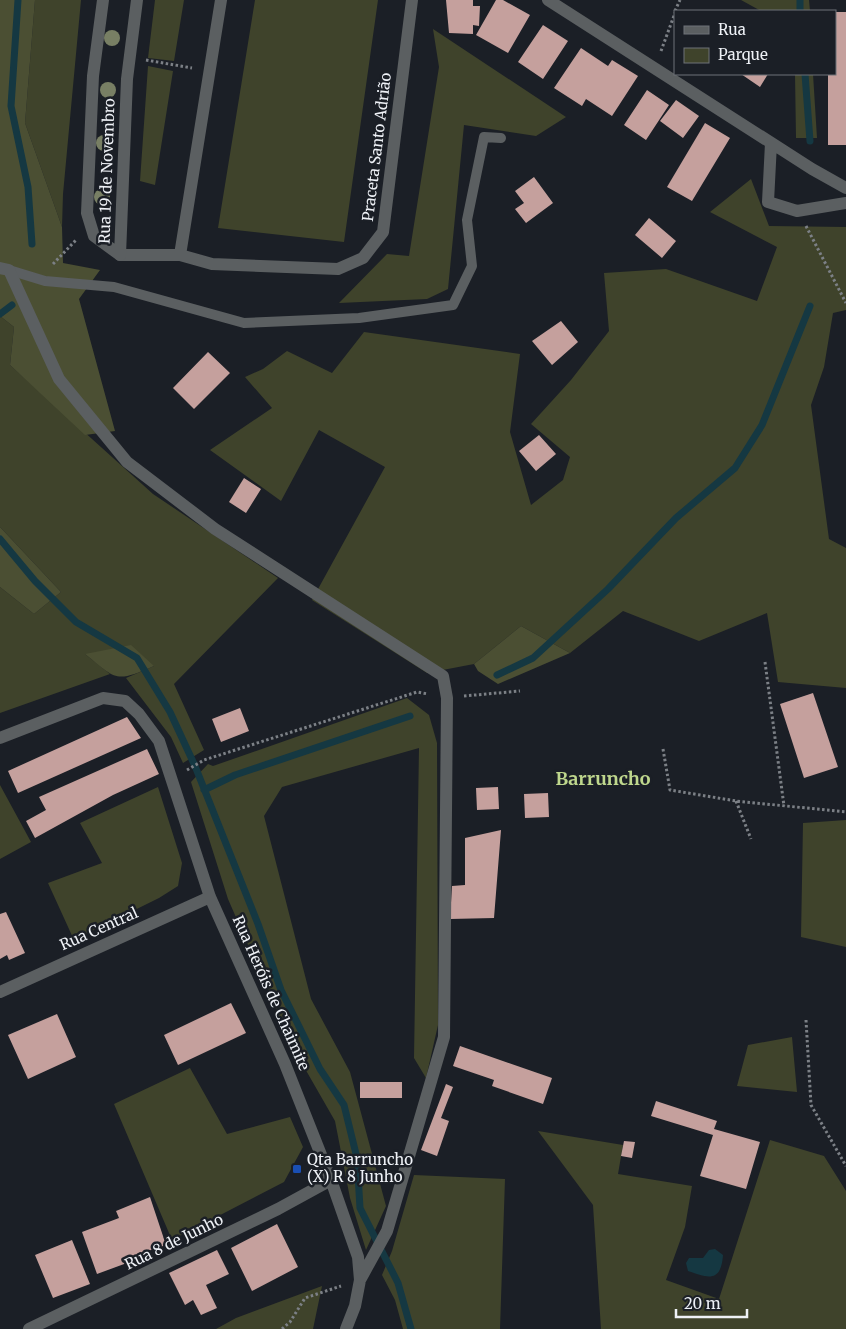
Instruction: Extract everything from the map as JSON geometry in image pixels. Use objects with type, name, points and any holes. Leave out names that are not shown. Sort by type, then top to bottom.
[{"type":"street","name":"Rua 19 de Novembro","points":[[103,0],[93,76],[87,213],[94,236],[120,255]]},
{"type":"street","name":"Rua 19 de Novembro","points":[[120,255],[127,78],[137,0]]},
{"type":"street","points":[[180,255],[221,0]]},
{"type":"street","name":"Praceta Santo Adrião","points":[[120,255],[180,255],[212,264],[338,269],[363,258],[382,232],[412,0]]},
{"type":"street","points":[[548,0],[812,169],[846,188]]},
{"type":"street","points":[[771,143],[768,202],[797,211],[846,203]]},
{"type":"street","points":[[4,269],[59,379],[127,462],[215,529],[443,676],[447,698],[444,1037],[387,1231],[360,1280]]},
{"type":"street","name":"Rua Heróis de Chaimite","points":[[0,738],[103,698],[125,701],[139,714],[159,741],[210,897],[285,1064],[331,1180],[358,1257],[360,1280],[355,1306],[346,1329]]},
{"type":"street","name":"Rua Central","points":[[0,992],[210,897]]},
{"type":"street","name":"Rua 8 de Junho","points":[[30,1329],[278,1209],[331,1180]]},
{"type":"lane","points":[[4,269],[45,281],[114,287],[244,323],[359,318],[453,305],[472,266],[467,220],[484,137],[501,138]]},
{"type":"path","points":[[655,68],[674,15]]},
{"type":"path","points":[[130,58],[209,71]]},
{"type":"path","points":[[797,211],[821,252],[846,303]]},
{"type":"path","points":[[50,266],[91,225]]},
{"type":"path","points":[[764,662],[784,806]]},
{"type":"path","points":[[186,770],[204,760],[417,692],[447,698],[520,691]]},
{"type":"path","points":[[663,749],[670,790],[736,801],[846,812]]},
{"type":"path","points":[[736,801],[751,839]]},
{"type":"path","points":[[806,1020],[811,1105],[846,1166]]},
{"type":"path","points":[[282,1329],[290,1322],[305,1298],[360,1280]]},
{"type":"green space","points":[[0,0],[35,0],[25,123],[62,227],[63,263],[100,270],[79,299],[115,431],[85,435],[10,365],[14,327],[0,316]]},
{"type":"green space","points":[[35,0],[81,0],[63,194],[62,227],[25,123]]},
{"type":"green space","points":[[155,0],[184,0],[174,61],[148,58]]},
{"type":"green space","points":[[255,0],[378,0],[344,242],[218,228]]},
{"type":"green space","points":[[741,0],[809,0],[810,10],[759,10]]},
{"type":"green space","points":[[433,29],[566,117],[536,136],[464,125],[448,289],[427,299],[339,303],[387,254],[409,256],[439,67]]},
{"type":"green space","points":[[148,66],[173,71],[155,185],[140,181]]},
{"type":"green space","points":[[795,75],[813,75],[817,138],[796,138]]},
{"type":"green space","points":[[751,179],[769,226],[846,227],[846,310],[833,313],[824,367],[811,405],[829,539],[846,548],[846,688],[778,682],[767,613],[699,641],[623,611],[570,653],[521,626],[474,664],[427,673],[312,600],[385,467],[319,430],[281,501],[210,450],[272,408],[245,377],[263,369],[287,351],[332,373],[364,332],[520,354],[510,432],[531,505],[563,480],[570,457],[531,424],[571,380],[609,331],[604,273],[666,269],[757,301],[777,247],[710,212]]},
{"type":"green space","points":[[0,316],[14,327],[10,365],[153,494],[278,578],[174,684],[204,750],[183,763],[171,737],[126,678],[154,666],[85,654],[110,674],[0,713],[0,587],[34,614],[61,592],[0,527]]},
{"type":"green space","points":[[0,527],[61,592],[34,614],[0,587]]},
{"type":"green space","points":[[521,626],[570,653],[498,684],[478,671],[474,664]]},
{"type":"green space","points":[[131,645],[154,666],[131,675],[117,676],[111,674],[85,654]]},
{"type":"green space","points":[[407,698],[429,715],[437,743],[438,1025],[426,1078],[414,1058],[419,748],[282,787],[264,816],[311,999],[350,1072],[386,1206],[366,1250],[350,1198],[335,1121],[292,1046],[228,899],[191,782],[208,764],[213,766]]},
{"type":"green space","points":[[0,785],[31,842],[0,859]]},
{"type":"green space","points":[[158,787],[182,863],[178,886],[159,898],[74,940],[48,883],[102,863],[80,823]]},
{"type":"green space","points":[[846,820],[846,947],[801,937],[803,823]]},
{"type":"green space","points":[[792,1037],[797,1092],[737,1086],[748,1045]]},
{"type":"green space","points":[[190,1068],[227,1134],[290,1117],[303,1147],[284,1182],[172,1240],[114,1104]]},
{"type":"green space","points":[[538,1131],[623,1145],[618,1174],[692,1186],[685,1227],[666,1280],[719,1299],[770,1140],[824,1156],[846,1191],[846,1329],[601,1329],[593,1205]]},
{"type":"green space","points":[[414,1175],[505,1179],[500,1329],[403,1329],[395,1300],[382,1275],[392,1251]]},
{"type":"green space","points":[[322,1286],[313,1329],[216,1329],[236,1318]]},
{"type":"water","points":[[715,1249],[723,1255],[720,1270],[716,1274],[707,1276],[688,1271],[686,1263],[689,1258],[703,1258],[709,1250]]},
{"type":"building","points":[[446,0],[473,0],[473,6],[480,6],[479,26],[473,25],[473,34],[449,33]]},
{"type":"building","points":[[496,0],[503,0],[530,15],[508,53],[476,35]]},
{"type":"building","points":[[836,12],[846,12],[846,145],[828,145],[828,75],[836,75]]},
{"type":"building","points":[[543,25],[568,41],[543,79],[518,62]]},
{"type":"building","points":[[581,48],[608,66],[612,60],[638,76],[612,116],[586,99],[582,106],[554,88]]},
{"type":"building","points":[[742,75],[767,75],[760,87]]},
{"type":"building","points":[[647,90],[669,105],[646,140],[624,125]]},
{"type":"building","points":[[676,100],[699,116],[683,138],[660,121]]},
{"type":"building","points":[[705,123],[730,138],[692,201],[667,187]]},
{"type":"building","points":[[534,177],[553,203],[526,223],[515,209],[524,203],[515,191]]},
{"type":"building","points":[[649,218],[676,241],[662,258],[635,235]]},
{"type":"building","points":[[561,321],[578,342],[552,365],[532,341]]},
{"type":"building","points":[[208,352],[230,373],[194,409],[173,388]]},
{"type":"building","points":[[539,435],[556,454],[536,471],[519,451]]},
{"type":"building","points":[[244,478],[261,489],[246,513],[229,502]]},
{"type":"building","points":[[813,693],[838,767],[804,778],[780,704]]},
{"type":"building","points":[[240,708],[249,731],[221,742],[212,719]]},
{"type":"building","points":[[127,717],[141,738],[18,793],[8,771]]},
{"type":"building","points":[[147,749],[159,774],[113,795],[35,838],[26,821],[46,810],[39,797]]},
{"type":"building","points":[[498,787],[499,809],[477,810],[476,788]]},
{"type":"building","points":[[548,793],[549,817],[525,818],[524,794]]},
{"type":"building","points":[[501,830],[494,918],[450,919],[452,886],[465,885],[465,838]]},
{"type":"building","points":[[6,912],[25,953],[9,960],[7,955],[0,959],[0,914]]},
{"type":"building","points":[[231,1003],[246,1033],[178,1065],[164,1035]]},
{"type":"building","points":[[57,1014],[76,1057],[28,1079],[8,1035]]},
{"type":"building","points":[[460,1046],[552,1078],[543,1104],[492,1086],[494,1080],[453,1066]]},
{"type":"building","points":[[360,1082],[402,1082],[402,1098],[360,1098]]},
{"type":"building","points":[[446,1084],[453,1087],[441,1118],[449,1121],[437,1156],[421,1150]]},
{"type":"building","points":[[656,1101],[717,1121],[714,1129],[760,1142],[746,1189],[700,1176],[713,1135],[651,1116]]},
{"type":"building","points":[[624,1141],[635,1142],[632,1158],[621,1156]]},
{"type":"building","points":[[150,1197],[166,1245],[133,1256],[135,1260],[97,1274],[82,1232],[119,1218],[116,1211]]},
{"type":"building","points":[[277,1224],[298,1267],[252,1291],[231,1248]]},
{"type":"building","points":[[72,1240],[90,1284],[53,1298],[35,1255]]},
{"type":"building","points":[[217,1250],[229,1274],[206,1285],[217,1308],[201,1315],[193,1300],[185,1305],[169,1273]]},
{"type":"waterway","points":[[18,0],[11,106],[28,187],[32,244]]},
{"type":"waterway","points":[[800,0],[800,10]]},
{"type":"waterway","points":[[805,75],[810,141]]},
{"type":"waterway","points":[[0,314],[12,305]]},
{"type":"waterway","points":[[497,675],[533,658],[608,589],[676,518],[735,468],[762,425],[810,306]]},
{"type":"waterway","points":[[0,539],[35,581],[76,622],[137,658],[170,712],[195,766],[258,924],[281,990],[320,1069],[344,1105],[357,1158],[360,1208],[398,1283],[411,1329]]},
{"type":"waterway","points":[[204,790],[235,775],[410,716]]},
{"type":"place","name":"Qta Barruncho (X) R 8 Junho","points":[[297,1169]]},
{"type":"district","name":"Barruncho","points":[[603,779]]}]
